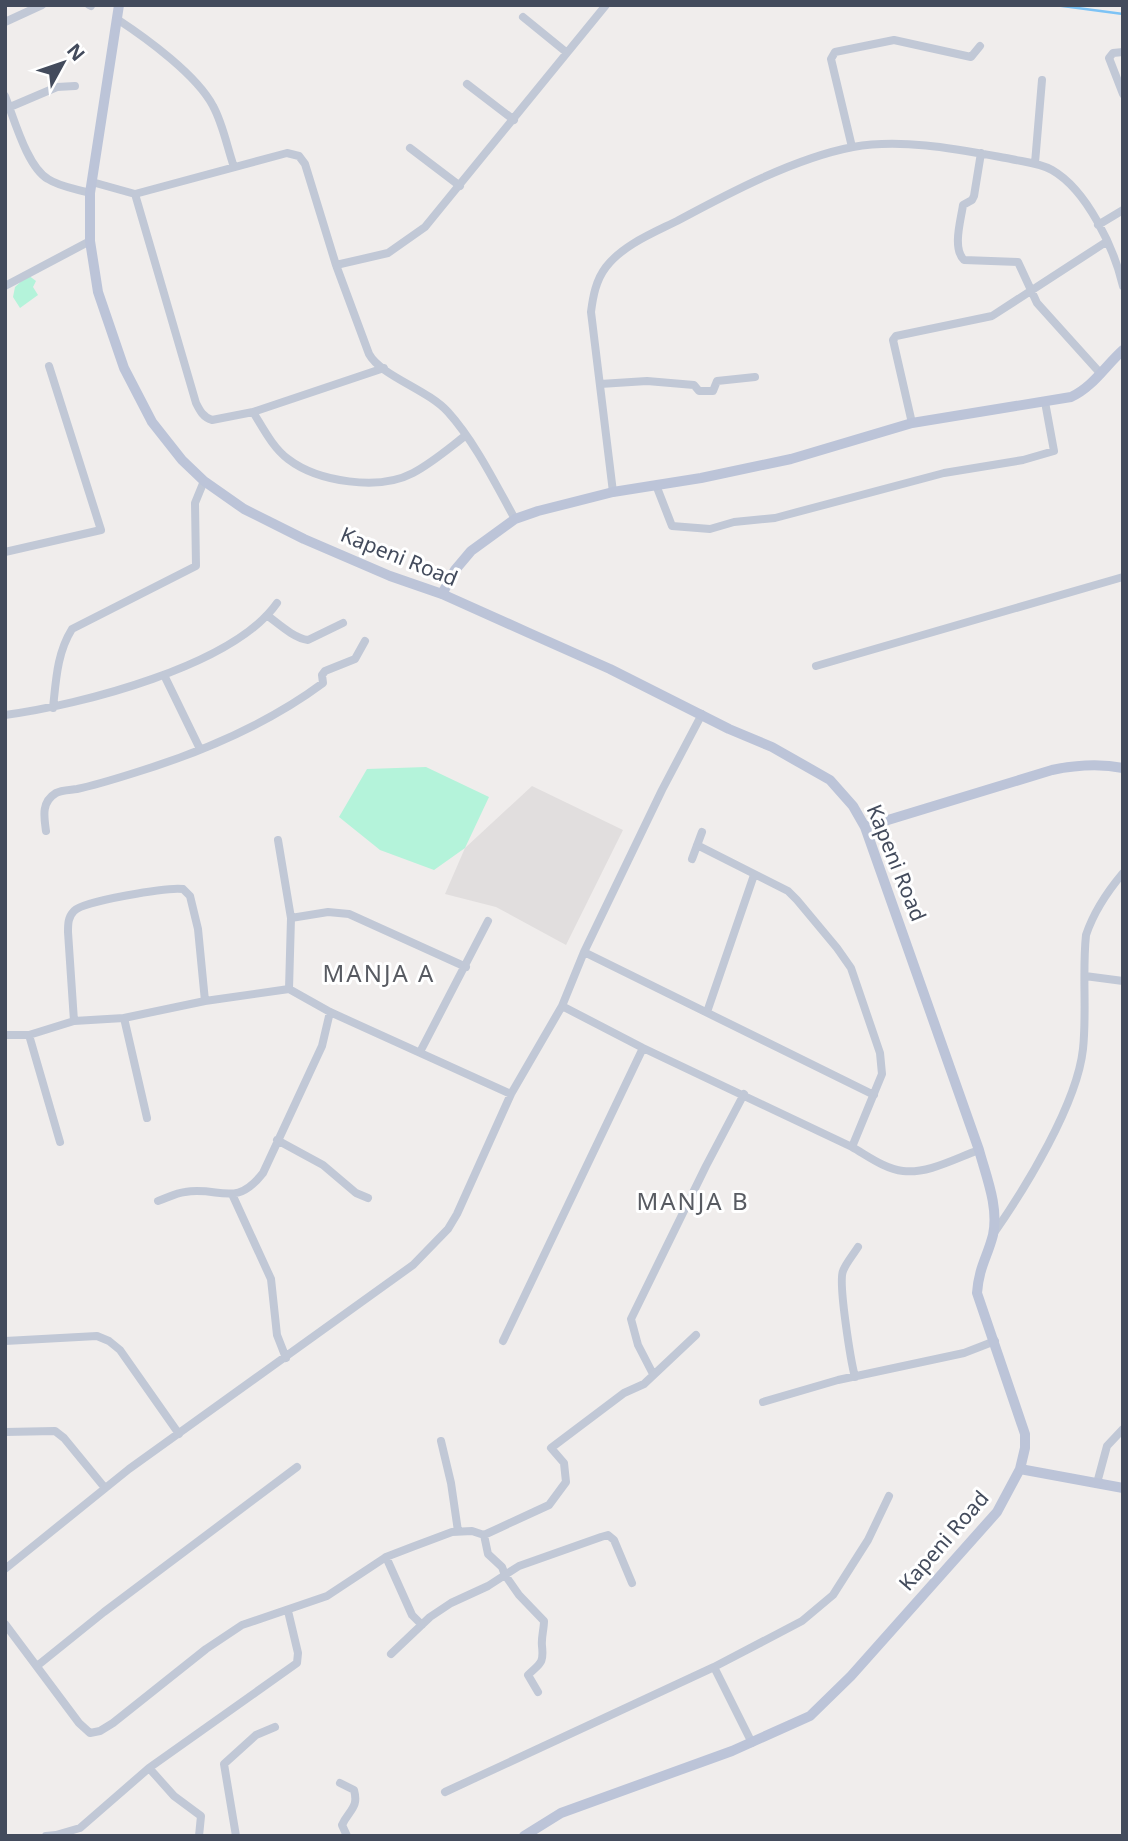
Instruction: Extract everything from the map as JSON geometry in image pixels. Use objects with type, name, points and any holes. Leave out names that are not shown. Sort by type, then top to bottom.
[{"type":"main road","name":"Kapeni Road","points":[[119,5],[91,187],[90,241],[99,292],[124,368],[164,440],[204,481],[244,509],[304,539],[390,576],[442,594],[610,669],[729,729],[772,747],[824,776],[853,806],[865,827],[979,1150],[990,1190],[994,1212],[993,1235],[979,1273],[977,1293],[1025,1434],[1025,1448],[1020,1469],[1009,1494],[984,1529],[851,1676],[810,1716],[752,1743],[561,1813],[524,1836]]},
{"type":"main road","points":[[442,594],[464,558],[488,536],[515,519],[612,492],[791,459],[912,423],[1045,402],[1079,393],[1101,374],[1122,348]]},
{"type":"main road","points":[[865,827],[1052,770],[1082,765],[1123,768]]},
{"type":"main road","points":[[1020,1469],[1123,1488]]},
{"type":"street","points":[[5,22],[43,5]]},
{"type":"street","points":[[336,265],[388,253],[425,227],[606,5]]},
{"type":"street","points":[[523,17],[566,52]]},
{"type":"street","points":[[117,19],[166,56],[204,93],[214,106],[234,167]]},
{"type":"street","points":[[852,148],[831,59],[835,51],[894,40],[971,57],[980,46]]},
{"type":"street","points":[[1123,52],[1113,52],[1109,58],[1123,94]]},
{"type":"street","points":[[1035,163],[1042,80]]},
{"type":"street","points":[[467,84],[514,120]]},
{"type":"street","points":[[10,107],[57,86],[75,86]]},
{"type":"street","points":[[5,96],[38,172],[58,184],[135,194],[287,153],[299,156],[303,160],[336,265],[374,364],[447,410],[515,519]]},
{"type":"street","points":[[612,492],[591,312],[593,294],[605,268],[616,256],[638,241],[743,188],[795,166],[852,148],[881,144],[981,153],[1046,167],[1063,178],[1082,199],[1098,225],[1123,286]]},
{"type":"street","points":[[410,148],[460,186]]},
{"type":"street","points":[[981,153],[974,196],[963,205],[958,247],[960,255],[964,260],[1018,262],[1030,292],[1101,374]]},
{"type":"street","points":[[135,194],[201,413],[212,420],[253,412],[384,368]]},
{"type":"street","points":[[1098,225],[1123,210]]},
{"type":"street","points":[[5,286],[90,241]]},
{"type":"street","points":[[912,423],[893,340],[897,336],[992,316],[1106,242]]},
{"type":"street","points":[[5,552],[101,530],[49,366]]},
{"type":"street","points":[[600,384],[671,382],[694,385],[699,391],[713,391],[717,381],[754,377]]},
{"type":"street","points":[[656,485],[672,526],[710,529],[734,522],[775,518],[944,473],[1023,460],[1054,451],[1045,402]]},
{"type":"street","points":[[253,412],[277,449],[287,458],[314,472],[358,482],[381,482],[411,474],[465,436]]},
{"type":"street","points":[[53,708],[62,645],[72,629],[196,565],[195,503],[204,481]]},
{"type":"street","points":[[816,666],[1123,577]]},
{"type":"street","points":[[5,715],[53,708],[164,675],[226,645],[258,625],[277,603]]},
{"type":"street","points":[[268,616],[293,634],[309,640],[343,623]]},
{"type":"street","points":[[46,831],[43,813],[46,801],[57,792],[78,789],[136,772],[200,749],[260,722],[314,690],[323,683],[322,675],[326,671],[355,659],[365,641]]},
{"type":"street","points":[[164,675],[200,749]]},
{"type":"street","points":[[5,1569],[105,1488],[413,1265],[448,1229],[468,1193],[510,1094],[562,1006],[584,952],[702,714]]},
{"type":"street","points":[[692,859],[702,832]]},
{"type":"street","points":[[278,840],[291,918],[289,989]]},
{"type":"street","points":[[697,845],[788,891],[851,968],[880,1054],[882,1074],[852,1147]]},
{"type":"street","points":[[993,1235],[1049,1140],[1078,1074],[1083,1049],[1085,946],[1091,919],[1103,897],[1123,873]]},
{"type":"street","points":[[707,1012],[754,875]]},
{"type":"street","points":[[74,1021],[68,921],[75,910],[93,902],[178,888],[190,896],[198,929],[205,1001]]},
{"type":"street","points":[[291,918],[328,912],[349,914],[466,967]]},
{"type":"street","points":[[419,1052],[488,921]]},
{"type":"street","points":[[584,952],[874,1095]]},
{"type":"street","points":[[1085,975],[1123,981]]},
{"type":"street","points":[[5,1034],[29,1035],[74,1021],[124,1018],[205,1001],[289,989],[331,1012],[510,1094]]},
{"type":"street","points":[[562,1006],[880,1163],[903,1171],[939,1165],[979,1150]]},
{"type":"street","points":[[158,1200],[186,1191],[232,1194],[241,1192],[257,1181],[322,1046],[331,1012]]},
{"type":"street","points":[[124,1018],[147,1118]]},
{"type":"street","points":[[29,1035],[60,1142]]},
{"type":"street","points":[[503,1341],[643,1048]]},
{"type":"street","points":[[653,1374],[638,1345],[631,1319],[744,1094]]},
{"type":"street","points":[[277,1140],[323,1165],[356,1194],[368,1198]]},
{"type":"street","points":[[232,1194],[271,1279],[277,1335],[286,1358]]},
{"type":"street","points":[[855,1377],[841,1276],[858,1247]]},
{"type":"street","points":[[5,1624],[79,1723],[90,1733],[94,1732],[113,1723],[228,1634],[251,1621],[327,1596],[386,1558],[458,1531],[484,1535],[549,1505],[566,1482],[564,1463],[551,1448],[624,1393],[644,1384],[696,1335]]},
{"type":"street","points":[[5,1341],[97,1336],[108,1341],[120,1350],[179,1434]]},
{"type":"street","points":[[763,1402],[790,1392],[964,1353],[995,1341]]},
{"type":"street","points":[[1097,1483],[1107,1446],[1123,1429]]},
{"type":"street","points":[[5,1432],[55,1431],[64,1438],[105,1488]]},
{"type":"street","points":[[441,1441],[458,1531]]},
{"type":"street","points":[[37,1666],[104,1612],[297,1467]]},
{"type":"street","points":[[445,1792],[714,1667],[802,1621],[833,1594],[868,1540],[889,1496]]},
{"type":"street","points":[[484,1535],[488,1554],[502,1567],[519,1595],[544,1621],[544,1656],[541,1663],[528,1675],[538,1692]]},
{"type":"street","points":[[391,1654],[430,1617],[451,1603],[519,1566],[608,1535],[614,1539],[632,1583]]},
{"type":"street","points":[[386,1558],[412,1615],[422,1625]]},
{"type":"street","points":[[46,1836],[80,1828],[149,1768],[297,1663],[298,1653],[288,1611]]},
{"type":"street","points":[[714,1667],[752,1743]]},
{"type":"street","points":[[236,1836],[224,1764],[256,1735],[275,1727]]},
{"type":"street","points":[[149,1768],[174,1796],[201,1816],[200,1836]]},
{"type":"street","points":[[340,1783],[354,1790],[356,1802],[355,1809],[342,1825],[347,1836]]},
{"type":"shaded area","points":[[532,786],[623,830],[566,945],[496,907],[445,894],[465,848]]},
{"type":"green space","points":[[28,275],[36,281],[33,287],[38,295],[20,308],[13,297],[15,287]]},
{"type":"green space","points":[[426,767],[489,797],[465,848],[434,870],[380,850],[339,817],[367,769]]},
{"type":"waterway","points":[[1055,5],[1123,14]]},
{"type":"district","name":"MANJA A","points":[[379,974]]},
{"type":"district","name":"MANJA B","points":[[693,1202]]}]
